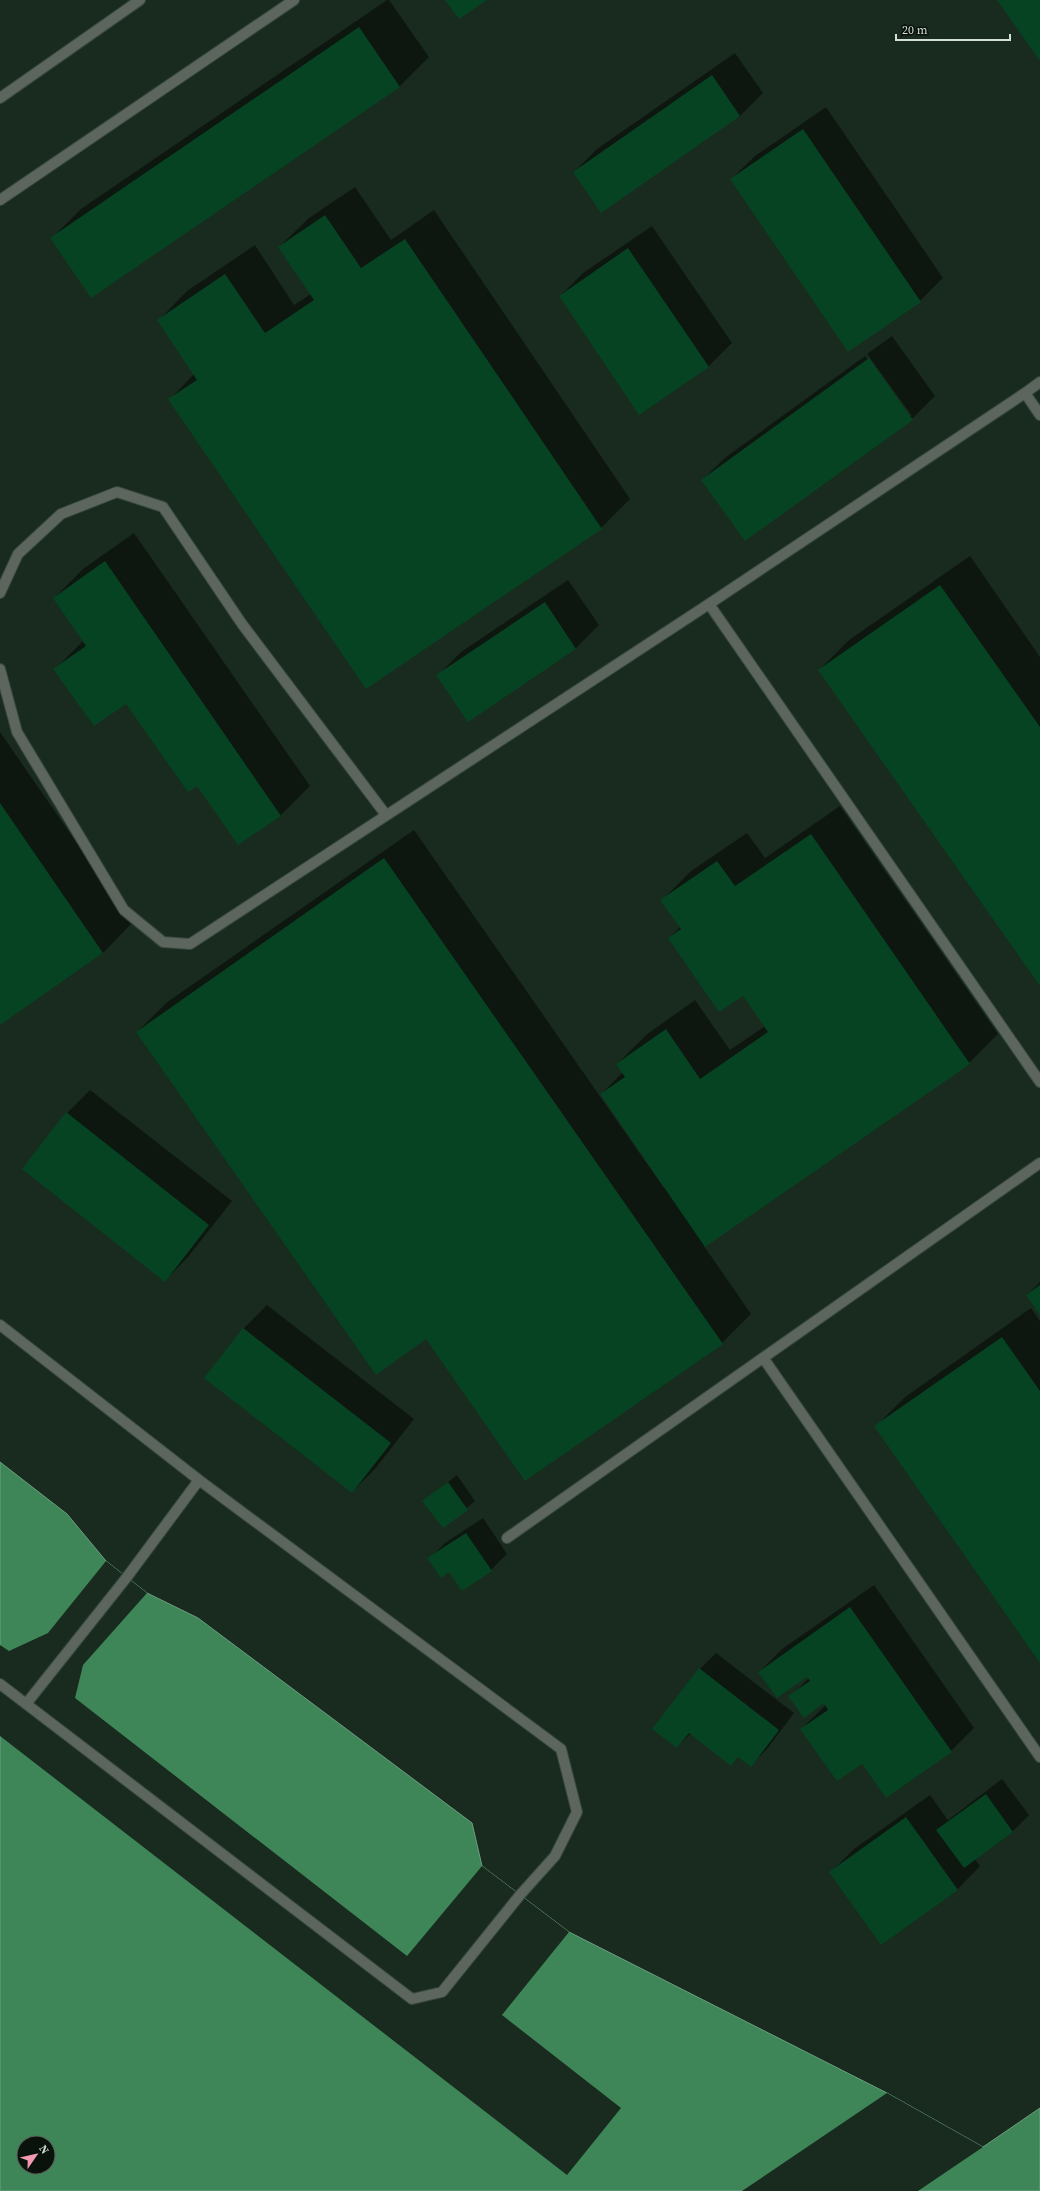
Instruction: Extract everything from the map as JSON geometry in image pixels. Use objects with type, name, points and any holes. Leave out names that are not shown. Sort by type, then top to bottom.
[{"type":"lane","points":[[0,98],[140,0]]},
{"type":"lane","points":[[0,200],[294,0]]},
{"type":"lane","points":[[0,669],[17,732],[124,910],[163,942],[190,944],[709,604],[1040,382]]},
{"type":"lane","points":[[1025,393],[1040,414]]},
{"type":"lane","points":[[0,593],[18,554],[61,514],[117,492],[163,507],[242,624],[386,815]]},
{"type":"lane","points":[[709,604],[1040,1082]]},
{"type":"lane","points":[[507,1538],[764,1359],[1040,1163]]},
{"type":"lane","points":[[0,1325],[199,1480],[561,1749],[577,1812],[555,1856],[520,1895],[442,1992],[412,1999],[0,1684]]},
{"type":"lane","points":[[764,1359],[1040,1757]]},
{"type":"lane","points":[[26,1704],[127,1577],[199,1480]]},
{"type":"shaded area","points":[[0,1462],[67,1514],[106,1561],[147,1593],[198,1618],[472,1823],[482,1866],[569,1932],[887,2093],[983,2147],[1040,2108],[1040,2191],[0,2191]]},
{"type":"pier","points":[[106,1561],[147,1593],[83,1665],[75,1698],[407,1956],[482,1866],[569,1932],[502,2015],[621,2108],[567,2175],[0,1736],[0,1645],[9,1651],[48,1633]]},
{"type":"pier","points":[[887,2093],[983,2147],[918,2191],[742,2191]]},
{"type":"building","points":[[445,0],[487,0],[459,19]]},
{"type":"building","points":[[997,0],[1040,0],[1040,61]]},
{"type":"building","points":[[359,27],[400,87],[91,298],[50,238]]},
{"type":"building","points":[[712,75],[740,116],[601,213],[573,172]]},
{"type":"building","points":[[803,129],[921,302],[848,352],[730,179]]},
{"type":"building","points":[[325,215],[361,268],[405,239],[602,529],[366,689],[168,399],[197,380],[157,320],[225,274],[265,333],[314,300],[278,247]]},
{"type":"building","points":[[628,248],[709,367],[639,415],[559,296]]},
{"type":"building","points":[[869,358],[913,420],[745,541],[701,480]]},
{"type":"building","points":[[105,561],[281,816],[238,845],[197,786],[188,792],[126,704],[94,726],[53,669],[86,646],[53,598]]},
{"type":"building","points":[[940,585],[1040,727],[1040,986],[818,670]]},
{"type":"building","points":[[545,602],[576,649],[468,722],[436,675]]},
{"type":"building","points":[[0,803],[103,953],[0,1025]]},
{"type":"building","points":[[811,834],[970,1064],[705,1247],[600,1094],[625,1077],[616,1064],[666,1029],[700,1079],[768,1032],[743,996],[719,1012],[668,938],[681,929],[660,900],[717,861],[735,886]]},
{"type":"building","points":[[384,858],[723,1344],[525,1481],[426,1339],[376,1375],[136,1032]]},
{"type":"building","points":[[66,1112],[209,1225],[165,1282],[22,1169]]},
{"type":"building","points":[[1040,1285],[1040,1315],[1026,1295]]},
{"type":"building","points":[[243,1328],[391,1443],[352,1493],[204,1378]]},
{"type":"building","points":[[1002,1337],[1040,1391],[1040,1663],[874,1426]]},
{"type":"building","points":[[448,1482],[468,1510],[443,1528],[422,1501]]},
{"type":"building","points":[[466,1533],[492,1571],[462,1591],[449,1572],[441,1578],[427,1558]]},
{"type":"building","points":[[850,1607],[952,1752],[886,1798],[862,1764],[837,1781],[800,1729],[828,1710],[824,1703],[804,1718],[788,1696],[810,1681],[807,1677],[777,1698],[758,1672]]},
{"type":"building","points":[[699,1668],[779,1730],[751,1767],[738,1757],[731,1766],[689,1733],[677,1748],[652,1729]]},
{"type":"building","points":[[986,1794],[1013,1832],[964,1868],[936,1830]]},
{"type":"building","points":[[906,1817],[958,1890],[881,1945],[829,1872]]}]
